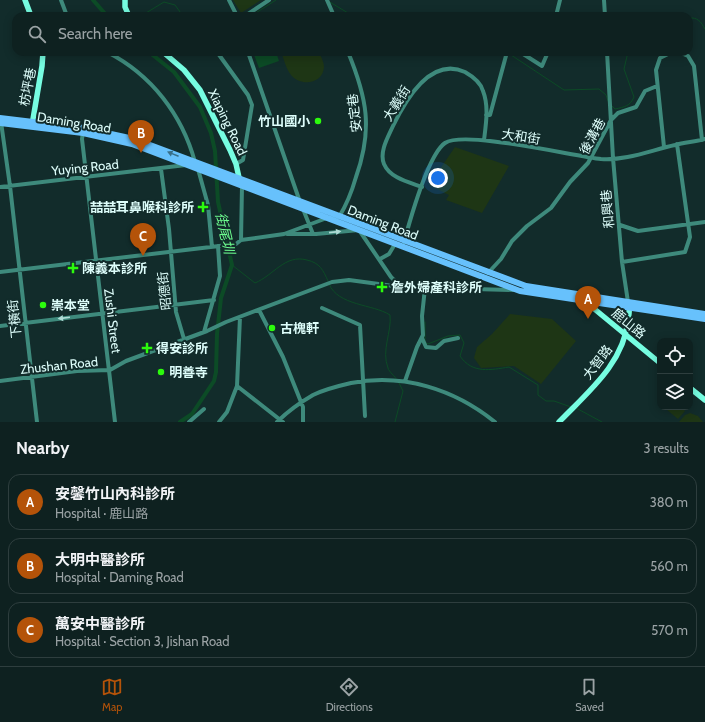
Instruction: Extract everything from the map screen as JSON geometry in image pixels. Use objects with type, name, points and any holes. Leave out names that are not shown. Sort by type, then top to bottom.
[{"type":"main road","name":"Daming Road","points":[[0,120],[83,130],[134,139],[210,167],[242,186],[327,218],[360,228],[526,286],[590,300]]},
{"type":"main road","name":"Daming Road","points":[[83,130],[132,144],[198,170],[231,179],[239,179],[339,217],[395,244],[404,244],[520,291],[590,300]]},
{"type":"main road","points":[[590,300],[705,314]]},
{"type":"main road","points":[[629,305],[705,319]]},
{"type":"street","points":[[25,0],[30,12]]},
{"type":"street","points":[[61,0],[65,12]]},
{"type":"street","points":[[125,0],[125,7],[127,12]]},
{"type":"street","points":[[229,0],[234,12]]},
{"type":"street","points":[[251,12],[269,0]]},
{"type":"street","points":[[557,12],[560,0]]},
{"type":"street","points":[[604,0],[605,12]]},
{"type":"street","points":[[328,1],[332,12]]},
{"type":"street","name":"枋坪巷","points":[[32,124],[43,56]]},
{"type":"street","points":[[113,56],[142,75],[160,92],[179,122],[198,170],[208,205],[212,247]]},
{"type":"street","name":"Xiaping Road","points":[[168,56],[184,70],[200,90],[211,109],[236,164],[242,186],[241,240]]},
{"type":"street","points":[[220,56],[248,95],[252,105],[243,160],[236,164]]},
{"type":"street","points":[[249,56],[300,202]]},
{"type":"street","name":"安定巷","points":[[339,217],[348,201],[358,172],[366,143],[367,130],[362,88],[350,56]]},
{"type":"street","points":[[486,115],[490,115],[506,56]]},
{"type":"street","points":[[526,56],[542,66],[546,56]]},
{"type":"street","name":"和興巷","points":[[607,56],[613,158],[622,262],[629,305]]},
{"type":"street","points":[[662,56],[657,64],[656,70],[664,147]]},
{"type":"street","points":[[688,56],[694,66],[703,139]]},
{"type":"street","name":"大義街","points":[[422,187],[396,177],[389,172],[383,160],[386,141],[411,93],[424,81],[441,70],[452,68],[467,73],[480,84],[484,92],[486,115],[484,140]]},
{"type":"street","name":"後溝巷","points":[[488,273],[501,259],[512,241],[520,232],[551,208],[570,182],[592,157],[611,120],[618,113],[636,107],[645,90],[657,86]]},
{"type":"street","name":"下橫街","points":[[0,120],[10,186],[37,422]]},
{"type":"street","name":"Zushi Street","points":[[83,130],[115,422]]},
{"type":"street","name":"大和街","points":[[404,244],[432,161],[444,144],[458,138],[484,140],[592,157],[613,158],[703,139]]},
{"type":"street","points":[[622,262],[685,252],[690,237],[677,144]]},
{"type":"street","name":"Yuying Road","points":[[0,187],[161,169],[195,162]]},
{"type":"street","name":"昭德街","points":[[161,169],[171,252],[175,304],[184,339]]},
{"type":"street","points":[[303,209],[313,234]]},
{"type":"street","points":[[284,234],[327,218],[339,217]]},
{"type":"street","points":[[620,225],[638,231],[705,222]]},
{"type":"street","points":[[0,272],[236,244],[241,240],[284,234],[313,234],[360,228],[391,277],[401,287]]},
{"type":"street","points":[[380,259],[389,254],[395,244]]},
{"type":"street","points":[[204,332],[220,276],[218,246]]},
{"type":"street","points":[[219,422],[227,412],[237,386],[240,317],[323,285],[332,282],[349,280],[401,287],[425,288],[520,291],[526,286]]},
{"type":"street","points":[[403,381],[423,335],[422,316],[425,288]]},
{"type":"street","points":[[0,326],[214,300]]},
{"type":"street","name":"鹿山路","points":[[590,300],[592,307],[657,360]]},
{"type":"street","name":"大智路","points":[[559,422],[615,359],[626,334],[629,305]]},
{"type":"street","points":[[322,308],[360,325],[362,380],[366,416]]},
{"type":"street","points":[[259,310],[283,357],[302,403],[304,412],[303,422]]},
{"type":"street","name":"Zhushan Road","points":[[0,381],[78,371],[110,370],[126,361],[240,317]]},
{"type":"street","points":[[422,338],[426,347],[436,348],[444,341],[458,338]]},
{"type":"street","points":[[237,386],[280,421],[313,395],[332,387],[362,380],[383,380],[403,381],[443,391],[472,406],[496,422]]},
{"type":"street","points":[[693,390],[705,400]]},
{"type":"street","points":[[189,422],[204,409]]},
{"type":"shaded area","points":[[233,0],[261,0],[243,12],[240,12]]},
{"type":"shaded area","points":[[254,56],[277,56],[279,61],[259,68]]},
{"type":"shaded area","points":[[283,56],[321,56],[324,65],[323,73],[320,77],[311,82],[295,79],[288,70]]},
{"type":"shaded area","points":[[455,147],[509,166],[482,213],[446,200],[449,195],[429,185]]},
{"type":"shaded area","points":[[510,314],[552,319],[576,341],[541,384],[514,366],[481,368],[474,358],[477,347],[492,334]]},
{"type":"shaded area","points":[[667,410],[684,410],[685,411],[678,419]]},
{"type":"shaded area","points":[[690,413],[698,416],[703,422],[679,422],[685,415]]},
{"type":"waterway","name":"街尾圳","points":[[93,0],[104,12]]},
{"type":"waterway","points":[[257,12],[276,0]]},
{"type":"waterway","points":[[328,1],[346,12]]},
{"type":"waterway","points":[[148,12],[164,2],[175,5],[180,12]]},
{"type":"waterway","points":[[693,18],[699,20],[705,29]]},
{"type":"waterway","name":"街尾圳","points":[[154,56],[174,72],[200,107],[211,133],[215,151],[218,202],[232,265],[221,298],[217,334],[216,372],[214,381],[192,414],[180,422]]},
{"type":"waterway","points":[[513,56],[564,90],[599,89],[606,95],[608,101]]},
{"type":"waterway","points":[[612,106],[615,109],[624,107],[629,104],[634,97],[624,69],[627,56]]},
{"type":"waterway","points":[[232,265],[255,283],[280,266],[292,260],[307,260],[318,265],[328,281]]},
{"type":"waterway","points":[[329,284],[340,297],[356,304],[383,311],[390,315],[386,361],[389,370],[397,380]]},
{"type":"waterway","points":[[425,322],[425,342],[428,344],[448,336],[460,335],[464,343],[460,356],[470,366],[489,370],[509,367],[538,385],[538,395],[546,401],[554,401],[571,407]]},
{"type":"waterway","points":[[395,422],[403,391],[399,383]]},
{"type":"waterway","points":[[576,408],[602,422]]},
{"type":"place","name":"竹山國小","points":[[318,121]]},
{"type":"place","name":"大明中醫診所","points":[[141,153]]},
{"type":"place","name":"喆喆耳鼻喉科診所","points":[[203,207]]},
{"type":"place","name":"萬安中醫診所","points":[[143,256]]},
{"type":"place","name":"陳義本診所","points":[[73,268]]},
{"type":"place","name":"詹外婦產科診所","points":[[382,287]]},
{"type":"place","name":"崇本堂","points":[[43,305]]},
{"type":"place","name":"安馨竹山內科診所","points":[[588,319]]},
{"type":"place","name":"古槐軒","points":[[272,328]]},
{"type":"place","name":"得安診所","points":[[147,348]]},
{"type":"place","name":"明善寺","points":[[161,372]]}]
